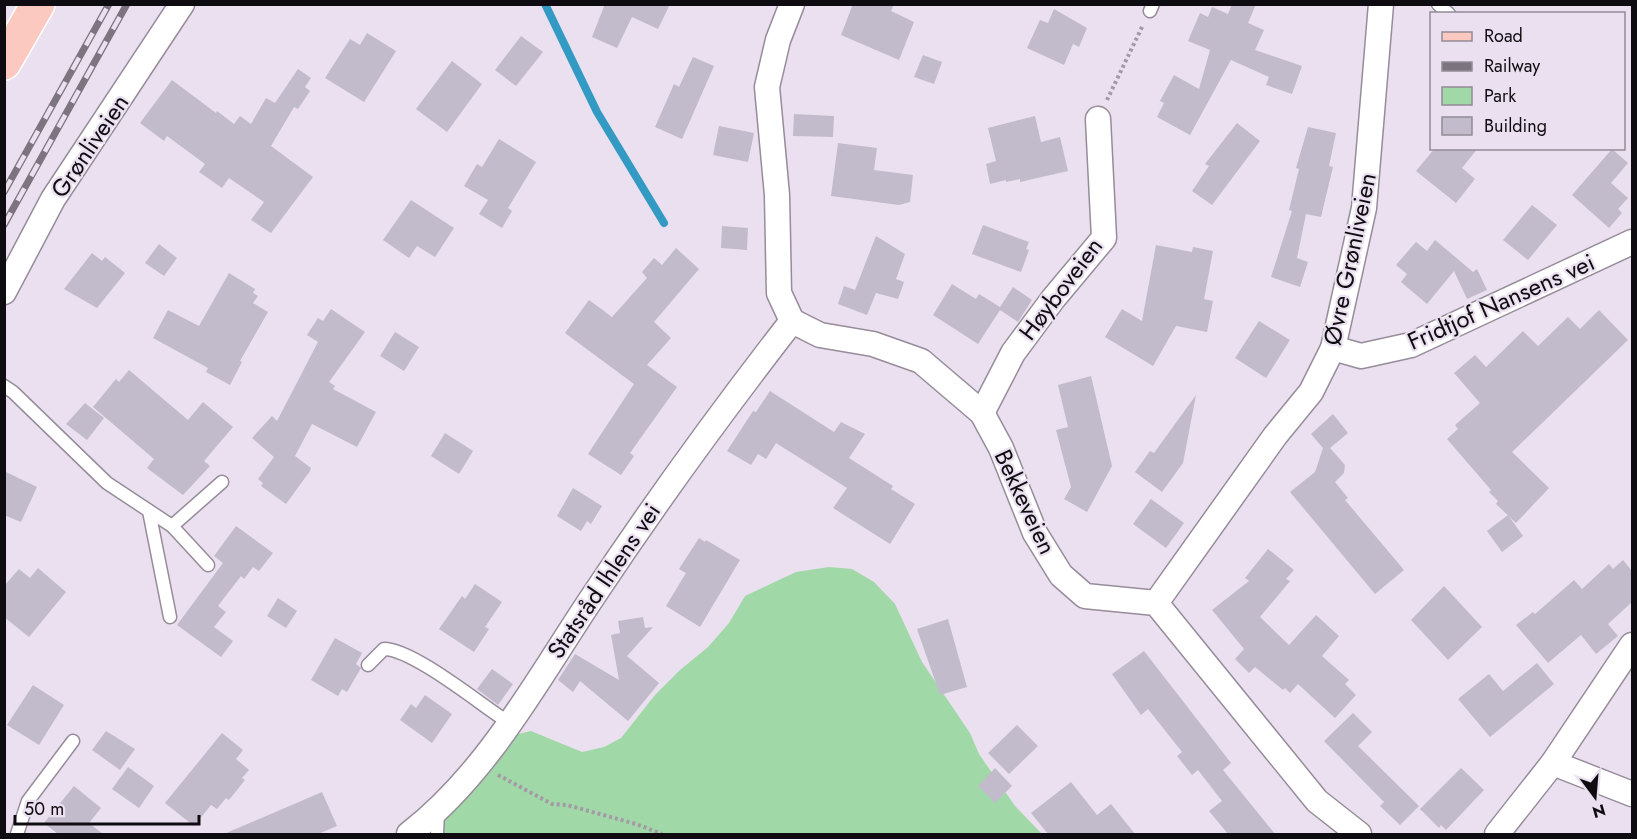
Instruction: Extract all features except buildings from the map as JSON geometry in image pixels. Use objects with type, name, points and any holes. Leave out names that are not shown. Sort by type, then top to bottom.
[{"type":"main road","points":[[4,63],[38,4]]},
{"type":"street","name":"Grønliveien","points":[[4,292],[53,200],[182,4]]},
{"type":"street","points":[[792,4],[778,40],[767,87],[777,195],[779,293],[792,321]]},
{"type":"street","name":"Øvre Grønliveien","points":[[1156,603],[1275,436],[1311,392],[1334,348],[1364,208],[1381,4]]},
{"type":"street","name":"Høyboveien","points":[[982,413],[1013,353],[1053,299],[1104,238],[1098,119]]},
{"type":"street","name":"Fridtjof Nansens vei","points":[[1334,348],[1361,356],[1411,345],[1632,242]]},
{"type":"street","name":"Bekkeveien","points":[[792,321],[820,335],[873,344],[921,361],[982,413],[1001,448],[1035,533],[1061,575],[1085,596],[1156,603]]},
{"type":"street","name":"Statsråd Ihlens vei","points":[[409,834],[438,823],[714,423],[792,321]]},
{"type":"street","points":[[1156,603],[1317,801],[1359,834]]},
{"type":"street","points":[[1497,834],[1553,763],[1632,645]]},
{"type":"street","points":[[1553,763],[1632,794]]},
{"type":"lane","points":[[4,386],[14,392],[107,483],[172,526],[208,565]]},
{"type":"lane","points":[[172,526],[222,482]]},
{"type":"lane","points":[[149,511],[170,617]]},
{"type":"lane","points":[[368,664],[384,649],[392,649],[421,663],[508,722]]},
{"type":"lane","points":[[17,834],[28,801],[73,741]]},
{"type":"path","points":[[1098,119],[1151,8]]},
{"type":"path","points":[[480,765],[552,804],[567,805],[636,824],[662,834]]},
{"type":"green space","points":[[829,567],[852,569],[874,582],[895,604],[922,662],[970,733],[979,754],[1015,806],[1042,834],[437,834],[450,801],[510,736],[531,731],[582,752],[604,747],[621,738],[655,695],[708,647],[729,623],[745,596],[796,572]]},
{"type":"waterway","points":[[545,4],[597,112],[664,223]]},
{"type":"railway","points":[[4,192],[109,4]]},
{"type":"railway","points":[[4,225],[127,4]]}]
